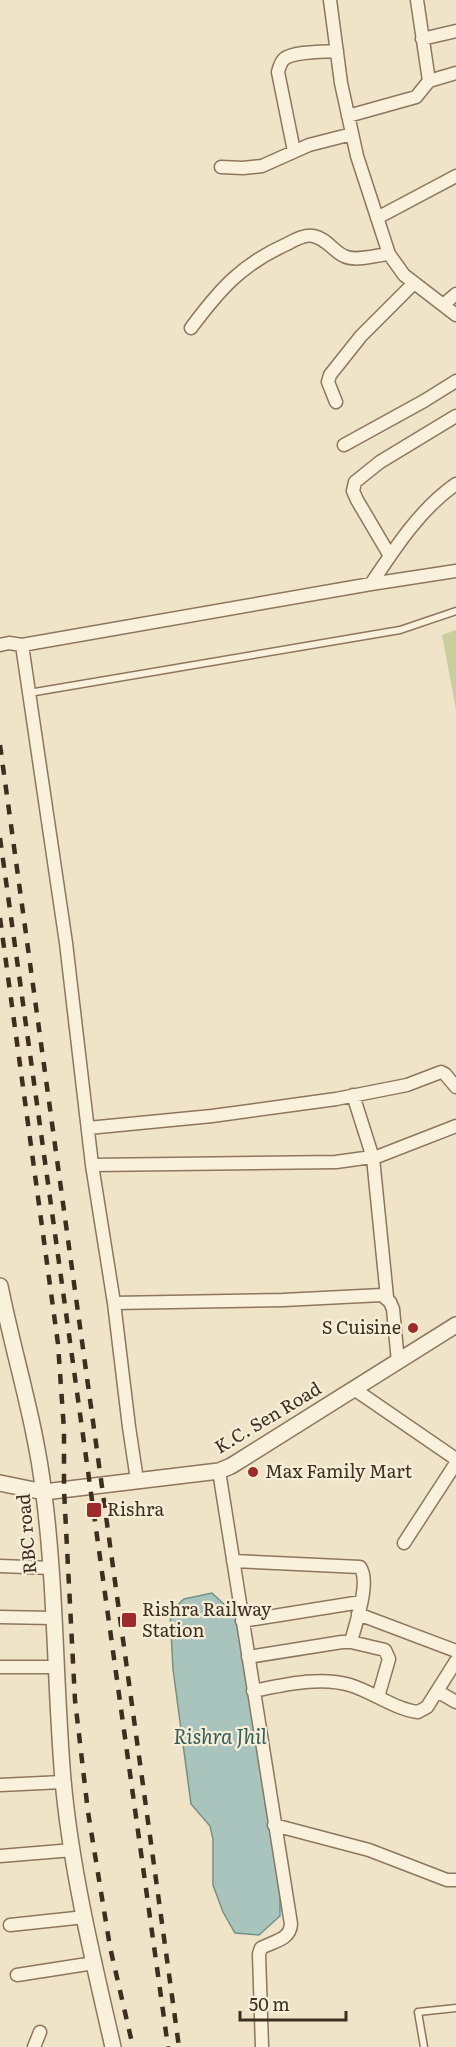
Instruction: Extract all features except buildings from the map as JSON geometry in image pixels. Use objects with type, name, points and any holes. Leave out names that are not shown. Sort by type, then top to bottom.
[{"type":"street","points":[[330,0],[341,83],[352,134],[389,254],[404,275],[456,315]]},
{"type":"street","points":[[417,0],[429,81]]},
{"type":"street","points":[[422,39],[456,31]]},
{"type":"street","points":[[294,151],[278,72],[280,65],[285,59],[297,54],[337,51]]},
{"type":"street","points":[[348,116],[416,97],[429,81],[456,73]]},
{"type":"street","points":[[220,167],[262,166],[309,145],[352,134]]},
{"type":"street","points":[[377,218],[456,176]]},
{"type":"street","points":[[191,328],[215,296],[237,273],[297,239],[311,235],[320,238],[345,257],[389,254]]},
{"type":"street","points":[[336,402],[328,382],[330,375],[361,336],[414,283]]},
{"type":"street","points":[[443,305],[456,294]]},
{"type":"street","points":[[344,445],[456,381]]},
{"type":"street","points":[[390,556],[357,500],[353,491],[355,482],[380,462],[456,416]]},
{"type":"street","points":[[371,584],[432,502],[456,484]]},
{"type":"street","points":[[0,645],[9,643],[22,645],[456,571]]},
{"type":"street","points":[[22,645],[66,943],[92,1165],[114,1304],[137,1480]]},
{"type":"street","points":[[88,1128],[212,1116],[353,1095],[407,1085],[441,1072],[456,1087]]},
{"type":"street","points":[[353,1095],[373,1158],[387,1298],[393,1309],[398,1362]]},
{"type":"street","points":[[92,1165],[336,1162],[373,1158],[456,1126]]},
{"type":"street","name":"RBC road","points":[[1,1292],[29,1413],[44,1492],[51,1568],[63,1782],[85,1917],[113,2047]]},
{"type":"street","points":[[114,1304],[283,1300],[375,1295],[387,1298]]},
{"type":"street","name":"K.C. Sen Road","points":[[0,1483],[44,1492],[219,1471],[231,1466],[456,1325]]},
{"type":"street","points":[[354,1389],[456,1461],[405,1543]]},
{"type":"street","points":[[219,1471],[291,1924],[290,1932],[285,1937],[261,1948],[259,1954],[262,2047]]},
{"type":"street","points":[[233,1561],[360,1567],[364,1578],[351,1642]]},
{"type":"street","points":[[0,1566],[51,1568]]},
{"type":"street","points":[[242,1621],[359,1608],[456,1651]]},
{"type":"street","points":[[0,1617],[53,1618]]},
{"type":"street","points":[[248,1657],[351,1642],[385,1650],[389,1659],[378,1697]]},
{"type":"street","points":[[253,1691],[320,1682],[349,1684],[418,1712],[427,1707],[456,1661]]},
{"type":"street","points":[[0,1667],[55,1667]]},
{"type":"street","points":[[437,1691],[456,1702]]},
{"type":"street","points":[[0,1785],[63,1782]]},
{"type":"street","points":[[274,1825],[359,1847],[447,1880],[456,1880]]},
{"type":"street","points":[[0,1856],[73,1850]]},
{"type":"street","points":[[10,1926],[85,1917]]},
{"type":"street","points":[[16,1975],[94,1964]]},
{"type":"street","points":[[34,2047],[40,2032]]},
{"type":"lane","points":[[29,694],[400,630],[456,611]]},
{"type":"lane","points":[[424,2047],[418,2012],[456,2008]]},
{"type":"green space","points":[[456,630],[456,710],[442,635]]},
{"type":"water","name":"Rishra Jhil","points":[[212,1593],[242,1621],[280,1896],[280,1916],[259,1935],[235,1933],[223,1912],[213,1885],[213,1839],[210,1826],[191,1804],[173,1669],[170,1612],[184,1599]]},
{"type":"railway","points":[[0,745],[179,2047]]},
{"type":"railway","points":[[0,838],[168,2047]]},
{"type":"railway","points":[[0,918],[58,1344],[64,1430],[64,1490],[75,1700],[88,1812],[110,1947],[133,2047]]},
{"type":"place","name":"S Cuisine","points":[[413,1328]]},
{"type":"place","name":"Max Family Mart","points":[[253,1472]]},
{"type":"place","name":"Rishra","points":[[94,1510]]},
{"type":"place","name":"Rishra Railway Station","points":[[129,1620]]}]
